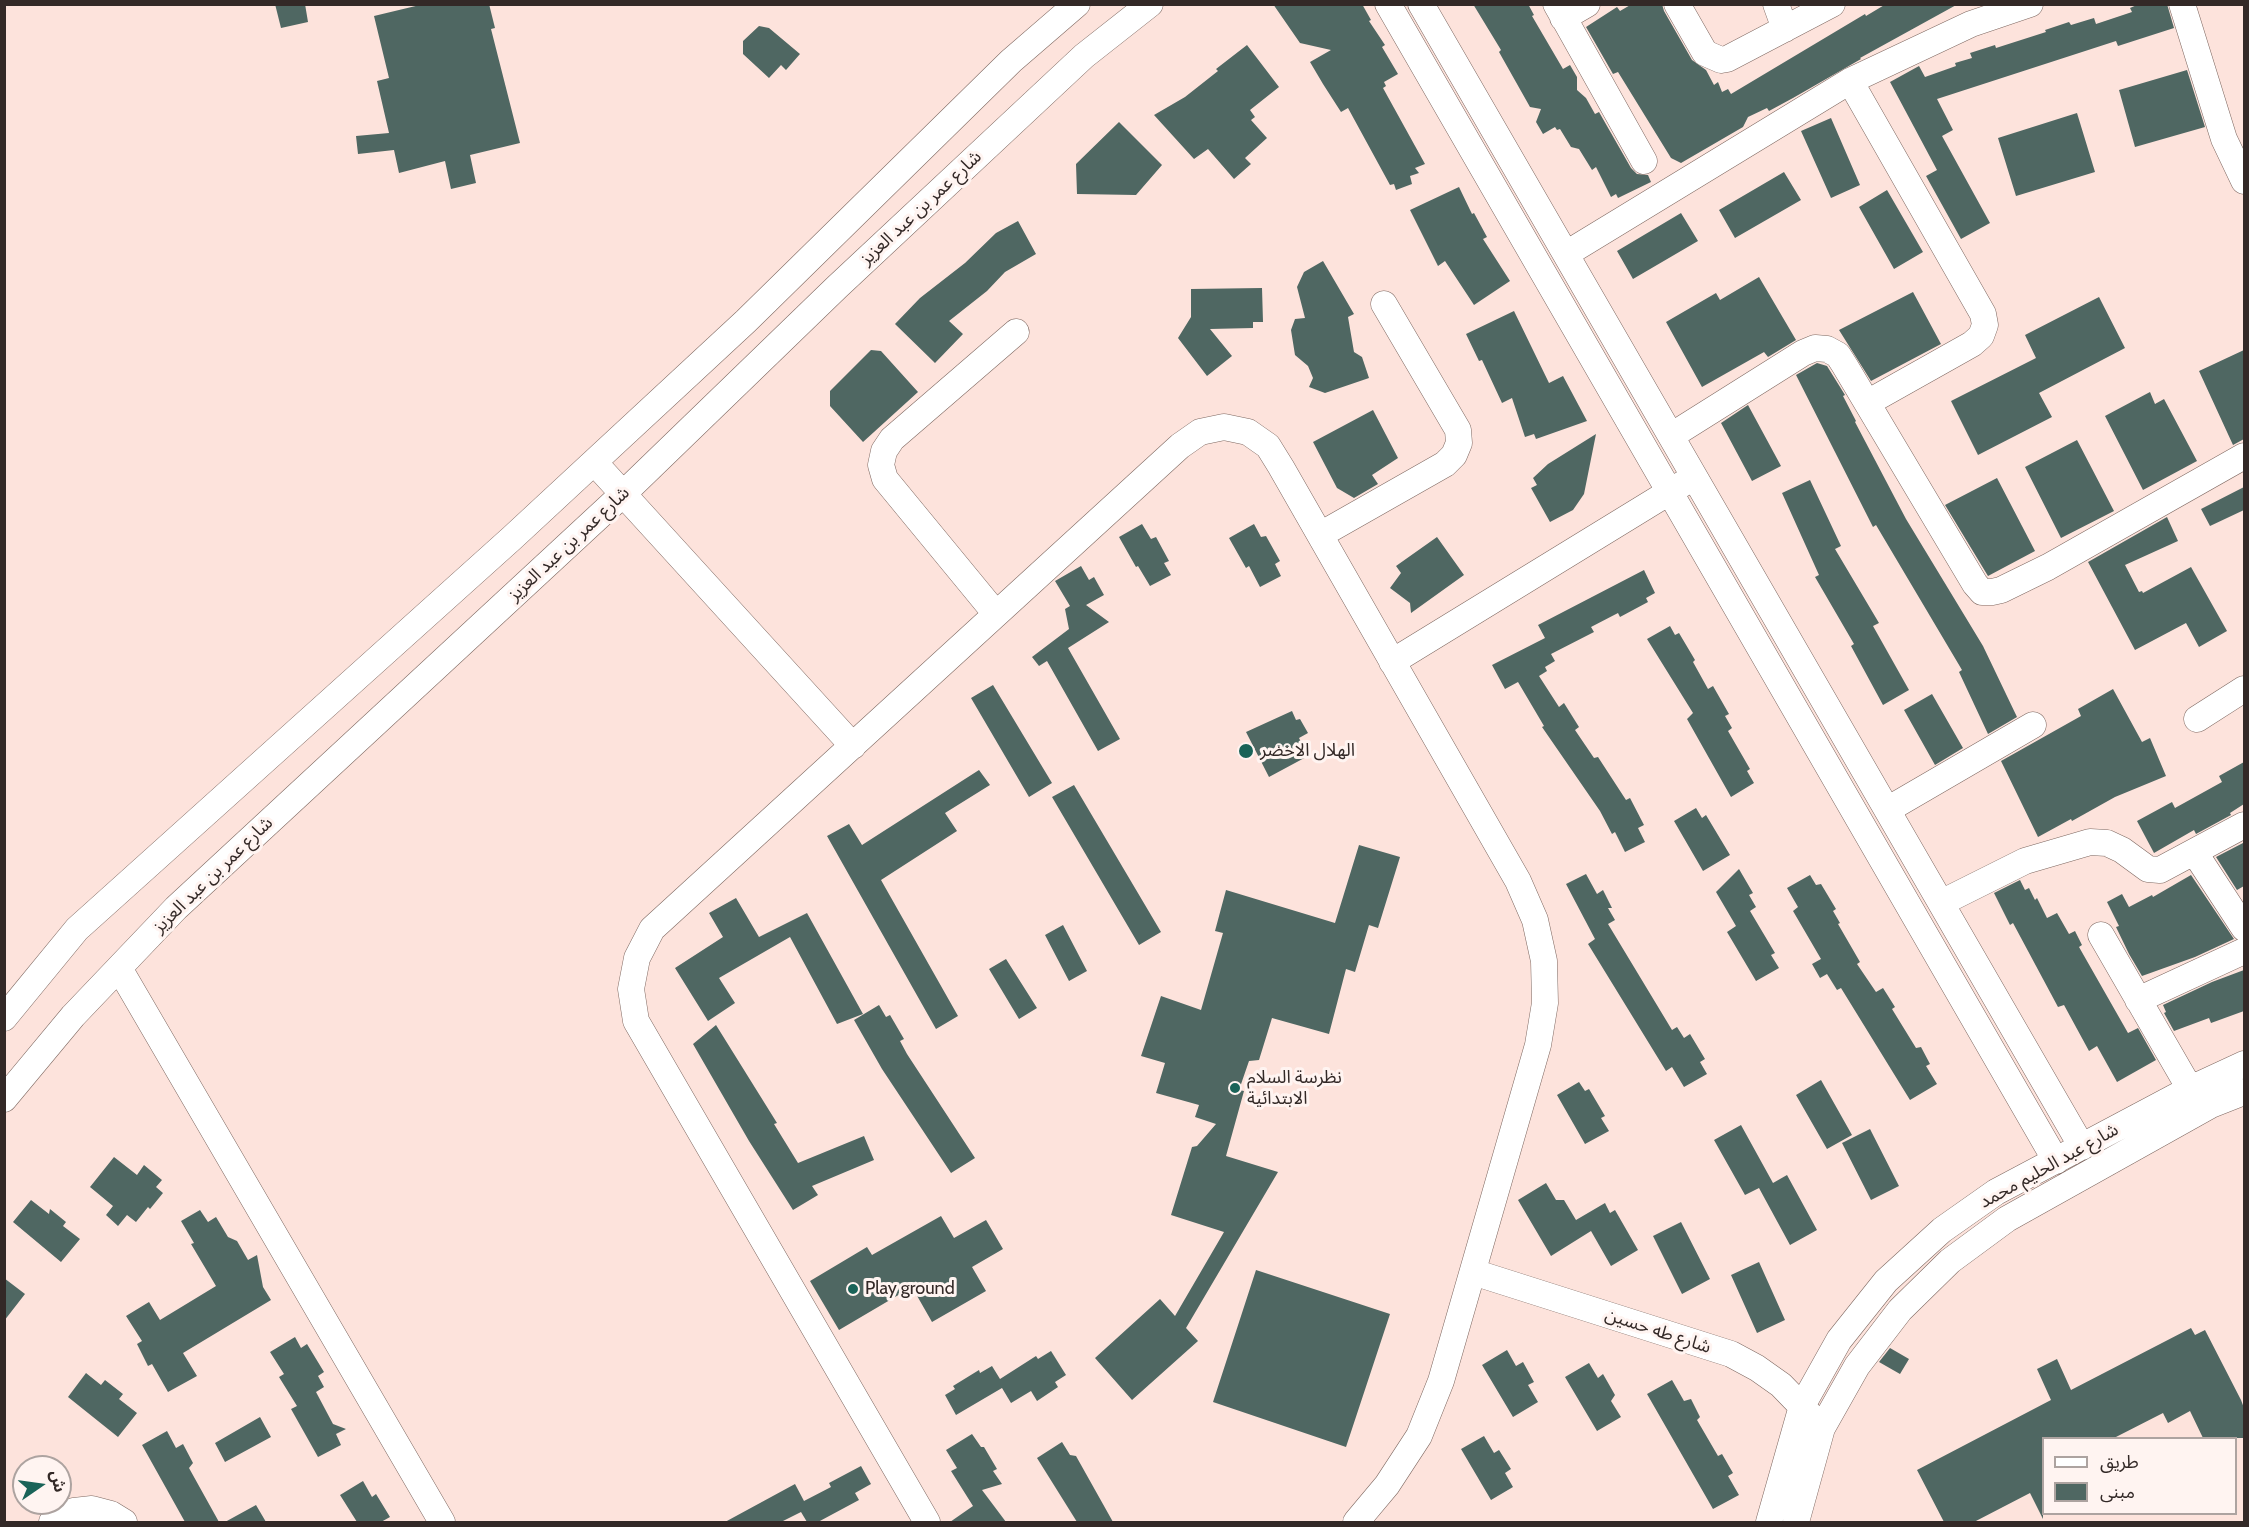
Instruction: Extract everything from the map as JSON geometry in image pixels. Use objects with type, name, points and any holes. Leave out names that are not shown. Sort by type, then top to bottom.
[{"type":"street","points":[[4,1018],[77,929],[594,462],[754,313],[1011,61],[1077,4]]},
{"type":"street","name":"شارع عمر بن عبد العزيز","points":[[4,1099],[72,1016],[176,908],[623,494],[837,287],[1084,56],[1150,4]]},
{"type":"street","points":[[1388,4],[2056,1161]]},
{"type":"street","points":[[1587,4],[1560,11],[1644,161]]},
{"type":"street","points":[[1677,4],[1705,53],[1715,59],[1727,59],[1832,4]]},
{"type":"street","points":[[1776,4],[1785,29]]},
{"type":"street","points":[[1566,254],[1850,81],[1971,24],[2030,4]]},
{"type":"street","points":[[2182,4],[2224,139],[2244,182]]},
{"type":"street","points":[[1425,8],[2082,1147]]},
{"type":"street","points":[[1850,81],[1983,314],[1985,325],[1981,336],[1972,344],[1867,403]]},
{"type":"street","points":[[1320,535],[1445,464],[1454,455],[1459,443],[1458,430],[1384,304]]},
{"type":"street","points":[[996,614],[885,479],[882,465],[884,451],[892,439],[1016,332]]},
{"type":"street","points":[[1671,436],[1803,353],[1815,348],[1827,349],[1838,355],[1975,584],[1982,592],[2001,590],[2048,567],[2244,456]]},
{"type":"street","points":[[927,1522],[636,1021],[631,989],[637,958],[652,929],[1180,446],[1200,432],[1224,427],[1248,432],[1268,446],[1518,881],[1535,920],[1544,961],[1545,1003],[1538,1045],[1441,1381],[1419,1436],[1387,1485],[1356,1522]]},
{"type":"street","points":[[594,462],[853,747]]},
{"type":"street","points":[[1392,662],[1695,477]]},
{"type":"street","points":[[2197,719],[2244,689]]},
{"type":"street","points":[[1887,810],[2033,725]]},
{"type":"street","points":[[1941,903],[2025,861],[2090,842],[2107,843],[2122,850],[2148,869],[2160,870],[2244,825]]},
{"type":"street","points":[[2194,853],[2244,928]]},
{"type":"street","points":[[2101,935],[2190,1089]]},
{"type":"street","points":[[2138,1000],[2244,951]]},
{"type":"street","points":[[119,968],[442,1522]]},
{"type":"street","name":"شارع عبد الحليم محمد","points":[[1769,1522],[1802,1406],[1839,1340],[1886,1281],[1942,1230],[1996,1192],[2190,1089],[2244,1064]]},
{"type":"street","name":"شارع عبد الحليم محمد","points":[[1796,1522],[1822,1428],[1864,1357],[1900,1310],[1950,1261],[2007,1219],[2211,1105],[2244,1092]]},
{"type":"street","name":"شارع طه حسين","points":[[1473,1272],[1731,1354],[1757,1368],[1781,1385],[1822,1428]]},
{"type":"street","points":[[52,1522],[74,1511],[92,1509],[111,1514],[124,1522]]},
{"type":"building","points":[[275,4],[305,4],[308,22],[281,28]]},
{"type":"building","points":[[424,4],[489,4],[495,28],[491,29],[520,143],[470,155],[476,183],[451,189],[445,161],[399,173],[394,150],[358,154],[356,136],[389,133],[377,81],[389,78],[374,16]]},
{"type":"building","points":[[1273,4],[1362,4],[1371,20],[1369,21],[1385,45],[1382,47],[1398,74],[1384,82],[1386,86],[1383,88],[1425,164],[1415,168],[1419,173],[1410,176],[1412,184],[1396,190],[1394,184],[1390,185],[1348,108],[1341,112],[1310,62],[1331,50],[1300,43]]},
{"type":"building","points":[[1473,4],[1528,4],[1534,15],[1532,16],[1563,69],[1570,65],[1577,77],[1577,90],[1586,98],[1595,114],[1599,112],[1631,168],[1637,174],[1648,175],[1651,182],[1618,198],[1616,194],[1611,197],[1596,167],[1592,170],[1579,149],[1571,147],[1560,129],[1557,130],[1555,127],[1543,134],[1536,122],[1541,109],[1530,107],[1499,52],[1501,50]]},
{"type":"building","points":[[1632,4],[1662,4],[1692,60],[1706,70],[1714,85],[1718,82],[1722,92],[1728,89],[1731,94],[1865,14],[1866,16],[1886,4],[1958,4],[1769,111],[1767,108],[1748,117],[1743,127],[1681,163],[1671,158],[1618,72],[1613,74],[1586,27],[1617,7],[1620,11]]},
{"type":"building","points":[[2139,4],[2167,4],[2174,28],[2118,46],[2116,41],[1937,99],[1953,130],[1942,136],[1990,223],[1961,239],[1926,176],[1937,170],[1890,82],[1919,66],[1925,77],[1972,58],[1970,53],[1995,45],[1996,48],[2069,22],[2071,25],[2094,18],[2096,24],[2132,12],[2130,8]]},
{"type":"building","points":[[759,26],[769,28],[800,54],[786,70],[781,65],[769,78],[743,54],[743,41]]},
{"type":"building","points":[[1247,45],[1279,87],[1250,110],[1255,117],[1251,120],[1267,138],[1245,158],[1251,164],[1234,179],[1208,149],[1194,159],[1154,115],[1185,97]]},
{"type":"building","points":[[2187,70],[2205,127],[2135,147],[2119,90]]},
{"type":"building","points":[[2077,113],[2095,172],[2016,196],[1998,138]]},
{"type":"building","points":[[1831,118],[1860,185],[1831,198],[1801,131]]},
{"type":"building","points":[[1119,122],[1162,165],[1136,195],[1077,194],[1076,164]]},
{"type":"building","points":[[1784,172],[1801,200],[1735,238],[1719,210]]},
{"type":"building","points":[[1459,187],[1472,214],[1474,213],[1487,237],[1483,239],[1510,281],[1474,305],[1445,261],[1438,266],[1410,210]]},
{"type":"building","points":[[1887,190],[1923,252],[1894,269],[1859,207]]},
{"type":"building","points":[[1681,213],[1698,241],[1633,279],[1617,251]]},
{"type":"building","points":[[1018,221],[1036,254],[1005,272],[987,291],[949,321],[963,334],[935,363],[895,324],[920,298],[965,263],[996,233]]},
{"type":"building","points":[[1323,261],[1354,314],[1348,317],[1354,352],[1362,357],[1369,378],[1325,393],[1309,387],[1313,378],[1308,366],[1295,355],[1291,330],[1295,319],[1305,318],[1297,287],[1304,272]]},
{"type":"building","points":[[1759,277],[1796,340],[1768,357],[1764,352],[1702,387],[1666,322],[1716,293],[1720,300]]},
{"type":"building","points":[[1262,288],[1263,322],[1253,322],[1253,328],[1210,329],[1232,356],[1207,376],[1178,338],[1191,317],[1191,289]]},
{"type":"building","points":[[1913,292],[1941,344],[1871,381],[1839,330]]},
{"type":"building","points":[[2099,297],[2125,348],[2039,393],[2052,417],[1978,455],[1951,401],[2036,358],[2025,335]]},
{"type":"building","points":[[1514,311],[1549,383],[1563,376],[1587,421],[1536,439],[1534,434],[1525,437],[1512,398],[1502,403],[1482,360],[1479,361],[1466,334]]},
{"type":"building","points":[[871,350],[881,351],[918,392],[863,442],[830,406],[830,391]]},
{"type":"building","points":[[2244,350],[2244,439],[2233,445],[2199,371]]},
{"type":"building","points":[[1817,363],[1827,366],[1845,395],[1843,396],[1855,422],[1906,519],[1983,646],[2017,717],[1988,734],[1959,672],[1962,670],[1876,525],[1873,527],[1796,375]]},
{"type":"building","points":[[2150,392],[2155,404],[2164,399],[2197,461],[2143,490],[2105,416]]},
{"type":"building","points":[[1748,405],[1781,466],[1752,481],[1721,423]]},
{"type":"building","points":[[1373,410],[1398,458],[1372,475],[1378,484],[1354,498],[1337,488],[1313,442]]},
{"type":"building","points":[[1596,434],[1584,494],[1573,510],[1550,522],[1531,488],[1537,485],[1533,478],[1548,464]]},
{"type":"building","points":[[2077,440],[2114,511],[2061,538],[2025,467]]},
{"type":"building","points":[[1997,478],[2035,551],[1988,576],[1945,505]]},
{"type":"building","points":[[1810,480],[1841,546],[1835,549],[1879,623],[1873,626],[1909,690],[1883,705],[1851,646],[1854,644],[1815,577],[1819,575],[1782,493]]},
{"type":"building","points":[[2244,487],[2244,510],[2210,526],[2201,509]]},
{"type":"building","points":[[2167,517],[2178,541],[2125,565],[2139,592],[2143,593],[2191,567],[2227,631],[2199,647],[2186,623],[2135,650],[2088,562]]},
{"type":"building","points":[[1142,524],[1151,539],[1156,537],[1169,561],[1164,563],[1171,575],[1150,586],[1119,537]]},
{"type":"building","points":[[1254,524],[1261,537],[1266,536],[1280,561],[1275,564],[1281,576],[1260,587],[1249,566],[1246,568],[1229,538]]},
{"type":"building","points":[[1437,537],[1464,575],[1411,613],[1410,603],[1390,588],[1401,573],[1396,566]]},
{"type":"building","points":[[1081,566],[1089,580],[1094,577],[1104,595],[1086,605],[1109,622],[1068,648],[1120,739],[1098,751],[1047,661],[1039,666],[1032,657],[1069,629],[1065,609],[1070,606],[1055,581]]},
{"type":"building","points":[[1644,570],[1655,593],[1646,598],[1648,602],[1620,617],[1618,613],[1591,627],[1594,632],[1551,654],[1555,661],[1545,667],[1547,671],[1539,676],[1559,707],[1564,703],[1579,727],[1575,730],[1594,758],[1598,757],[1626,800],[1630,798],[1644,825],[1638,828],[1645,842],[1625,852],[1615,832],[1612,834],[1600,811],[1542,727],[1544,726],[1518,682],[1505,689],[1492,665],[1545,638],[1538,625]]},
{"type":"building","points":[[1670,626],[1675,635],[1679,633],[1708,689],[1713,686],[1729,714],[1725,716],[1732,728],[1728,731],[1750,769],[1747,771],[1754,783],[1731,797],[1687,719],[1693,713],[1647,639]]},
{"type":"building","points":[[993,685],[1052,783],[1029,797],[971,698]]},
{"type":"building","points":[[2113,689],[2142,742],[2150,738],[2166,776],[2115,797],[2038,837],[2001,761],[2081,716],[2078,709]]},
{"type":"building","points":[[1932,694],[1963,748],[1935,765],[1904,710]]},
{"type":"building","points":[[1292,711],[1296,720],[1300,719],[1308,733],[1299,738],[1308,756],[1269,777],[1246,732]]},
{"type":"building","points":[[2244,762],[2244,804],[2230,813],[2231,815],[2196,834],[2194,830],[2154,853],[2137,821],[2172,802],[2175,808],[2222,782],[2219,776]]},
{"type":"building","points":[[979,770],[990,785],[945,813],[957,831],[881,880],[958,1016],[936,1029],[827,836],[849,824],[862,845]]},
{"type":"building","points":[[1074,785],[1161,932],[1139,945],[1052,797]]},
{"type":"building","points":[[1696,808],[1702,818],[1706,815],[1730,855],[1703,871],[1674,821]]},
{"type":"building","points":[[2243,843],[2244,886],[2237,890],[2216,857]]},
{"type":"building","points":[[1359,845],[1400,857],[1378,928],[1369,925],[1355,972],[1346,969],[1329,1034],[1272,1018],[1259,1060],[1249,1061],[1239,1090],[1244,1091],[1226,1156],[1278,1172],[1186,1328],[1198,1341],[1132,1400],[1095,1358],[1160,1299],[1175,1316],[1224,1232],[1171,1215],[1192,1147],[1197,1146],[1216,1124],[1195,1117],[1199,1105],[1156,1093],[1165,1063],[1141,1056],[1161,996],[1201,1010],[1223,933],[1215,931],[1226,890],[1335,923]]},
{"type":"building","points":[[1739,869],[1753,893],[1749,895],[1756,907],[1750,911],[1775,953],[1771,955],[1779,968],[1756,981],[1727,932],[1736,926],[1716,892]]},
{"type":"building","points":[[1586,874],[1597,894],[1603,890],[1612,908],[1608,908],[1615,920],[1608,924],[1672,1030],[1677,1027],[1684,1038],[1690,1034],[1705,1059],[1700,1062],[1707,1074],[1684,1087],[1672,1067],[1666,1071],[1588,944],[1595,939],[1566,884]]},
{"type":"building","points":[[1810,875],[1816,885],[1821,884],[1836,909],[1833,911],[1840,923],[1838,924],[1860,962],[1857,964],[1876,992],[1883,988],[1895,1007],[1892,1009],[1916,1048],[1921,1047],[1930,1064],[1926,1066],[1937,1084],[1910,1100],[1841,988],[1837,990],[1827,974],[1820,978],[1812,964],[1821,959],[1793,911],[1798,907],[1787,888]]},
{"type":"building","points":[[2191,875],[2234,939],[2195,957],[2142,976],[2116,927],[2119,926],[2107,902],[2122,894],[2129,907],[2152,895],[2153,897]]},
{"type":"building","points":[[2020,880],[2025,890],[2029,888],[2035,900],[2037,898],[2047,918],[2057,913],[2069,934],[2075,931],[2082,945],[2079,947],[2128,1033],[2138,1028],[2156,1060],[2117,1082],[2097,1046],[2089,1051],[2064,1005],[2058,1007],[2013,923],[2010,925],[1994,893]]},
{"type":"building","points":[[736,898],[759,937],[807,913],[863,1014],[837,1024],[790,937],[719,978],[735,1003],[708,1021],[675,968],[723,937],[709,913]]},
{"type":"building","points":[[1063,925],[1087,971],[1069,981],[1045,935]]},
{"type":"building","points":[[1006,959],[1037,1008],[1019,1019],[989,969]]},
{"type":"building","points":[[2244,970],[2244,1011],[2211,1023],[2209,1018],[2174,1031],[2164,1013],[2166,1012],[2163,1005]]},
{"type":"building","points":[[879,1005],[886,1017],[890,1015],[904,1039],[900,1041],[907,1054],[975,1158],[951,1173],[882,1069],[854,1020]]},
{"type":"building","points":[[716,1025],[777,1123],[774,1124],[798,1163],[864,1136],[874,1160],[812,1186],[818,1195],[793,1210],[749,1141],[693,1044]]},
{"type":"building","points":[[1821,1080],[1852,1135],[1827,1149],[1796,1095]]},
{"type":"building","points":[[1579,1082],[1585,1091],[1589,1089],[1605,1116],[1601,1118],[1609,1131],[1585,1144],[1557,1095]]},
{"type":"building","points":[[1741,1125],[1773,1183],[1787,1175],[1817,1230],[1790,1245],[1759,1188],[1745,1195],[1714,1140]]},
{"type":"building","points":[[1870,1129],[1899,1186],[1871,1200],[1842,1143]]},
{"type":"building","points":[[114,1157],[137,1175],[144,1165],[162,1180],[156,1187],[163,1193],[136,1222],[127,1215],[118,1226],[106,1215],[113,1206],[90,1187]]},
{"type":"building","points":[[1546,1183],[1556,1200],[1564,1200],[1576,1220],[1605,1203],[1610,1213],[1615,1210],[1638,1250],[1611,1266],[1591,1231],[1551,1256],[1518,1200]]},
{"type":"building","points":[[31,1200],[49,1214],[50,1209],[66,1222],[63,1226],[80,1239],[61,1262],[13,1222]]},
{"type":"building","points":[[200,1210],[208,1222],[216,1217],[228,1237],[237,1241],[248,1260],[257,1255],[263,1287],[271,1300],[183,1353],[197,1376],[168,1392],[152,1364],[148,1366],[137,1344],[142,1341],[126,1316],[149,1302],[160,1320],[216,1286],[191,1244],[194,1243],[181,1221]]},
{"type":"building","points":[[941,1216],[954,1238],[986,1220],[1003,1249],[972,1267],[986,1291],[932,1322],[912,1287],[839,1330],[810,1281],[867,1247],[872,1255]]},
{"type":"building","points":[[1681,1222],[1710,1279],[1682,1294],[1653,1236]]},
{"type":"building","points":[[1759,1262],[1785,1320],[1757,1333],[1731,1275]]},
{"type":"building","points":[[1256,1270],[1390,1314],[1346,1447],[1213,1402]]},
{"type":"building","points":[[4,1278],[25,1294],[4,1321]]},
{"type":"building","points":[[2191,1328],[2195,1335],[2205,1330],[2244,1408],[2244,1438],[2203,1437],[2190,1411],[2168,1423],[2163,1413],[2116,1437],[2042,1437],[2043,1519],[2030,1493],[1974,1522],[1944,1522],[1917,1470],[2051,1400],[2037,1369],[2057,1359],[2071,1390]]},
{"type":"building","points":[[295,1337],[301,1348],[307,1344],[324,1372],[318,1376],[324,1387],[316,1392],[333,1424],[346,1429],[336,1434],[341,1445],[318,1457],[291,1409],[297,1406],[279,1377],[284,1374],[270,1352]]},
{"type":"building","points":[[1890,1348],[1909,1359],[1900,1374],[1879,1362]]},
{"type":"building","points":[[1507,1350],[1516,1366],[1523,1362],[1534,1382],[1528,1385],[1538,1402],[1513,1417],[1482,1365]]},
{"type":"building","points":[[1051,1351],[1066,1375],[1055,1382],[1058,1387],[1037,1401],[1031,1391],[1011,1403],[1002,1388],[956,1415],[945,1395],[955,1389],[953,1386],[979,1370],[980,1373],[992,1366],[1000,1379],[1036,1356],[1038,1359]]},
{"type":"building","points":[[1589,1363],[1598,1378],[1603,1374],[1615,1395],[1611,1401],[1621,1417],[1597,1431],[1565,1377]]},
{"type":"building","points":[[86,1373],[101,1385],[105,1380],[123,1394],[119,1399],[137,1413],[118,1437],[68,1397]]},
{"type":"building","points":[[1672,1380],[1684,1401],[1691,1399],[1700,1417],[1697,1420],[1718,1456],[1722,1454],[1733,1473],[1728,1476],[1739,1495],[1713,1509],[1647,1394]]},
{"type":"building","points":[[260,1417],[271,1437],[225,1462],[215,1443]]},
{"type":"building","points":[[167,1431],[176,1448],[183,1444],[193,1463],[189,1468],[219,1522],[185,1522],[142,1445]]},
{"type":"building","points":[[972,1434],[981,1447],[984,1447],[997,1469],[993,1471],[1002,1484],[982,1490],[1006,1522],[950,1522],[973,1506],[951,1471],[957,1468],[946,1450]]},
{"type":"building","points":[[1484,1436],[1494,1453],[1499,1450],[1511,1469],[1505,1473],[1513,1487],[1491,1500],[1461,1449]]},
{"type":"building","points":[[1062,1442],[1070,1455],[1076,1456],[1113,1522],[1077,1522],[1037,1458]]},
{"type":"building","points":[[861,1466],[871,1484],[855,1493],[859,1500],[818,1522],[807,1522],[801,1512],[781,1522],[725,1522],[795,1484],[804,1501],[831,1487],[829,1483]]},
{"type":"building","points":[[363,1481],[372,1497],[376,1494],[390,1517],[381,1522],[357,1522],[340,1495]]},
{"type":"building","points":[[256,1505],[266,1522],[225,1522]]},
{"type":"place","name":"الهلال الاخضر","points":[[1246,751]]},
{"type":"place","name":"نظرسة السلام الابتدائية","points":[[1235,1088]]},
{"type":"place","name":"Play ground","points":[[853,1289]]}]
